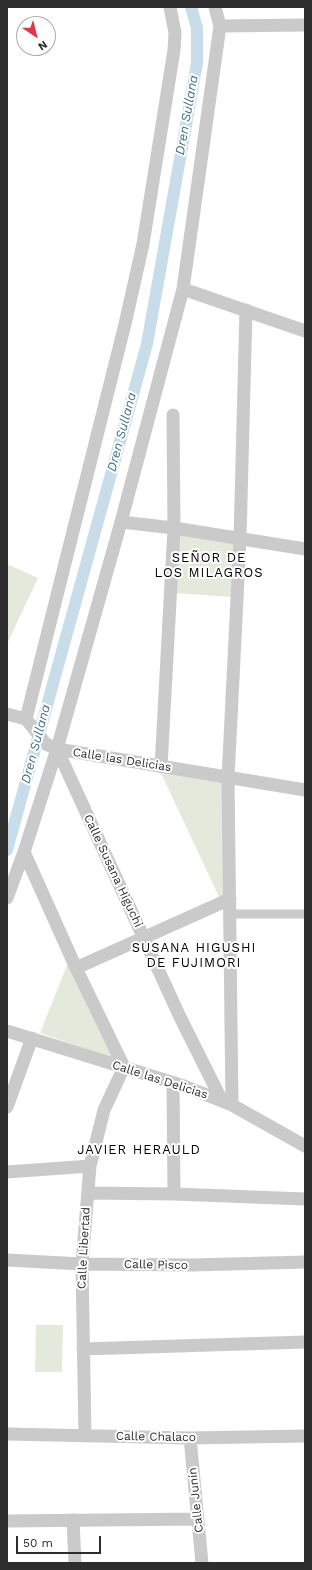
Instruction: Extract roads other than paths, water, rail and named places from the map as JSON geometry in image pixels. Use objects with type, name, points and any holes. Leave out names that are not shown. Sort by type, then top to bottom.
[{"type":"street","points":[[7,714],[27,721],[125,324],[143,244],[174,50],[175,33],[170,7]]},
{"type":"street","points":[[7,898],[12,871],[24,852],[51,747],[120,522],[183,289],[220,26],[215,7]]},
{"type":"street","points":[[220,26],[305,25]]},
{"type":"street","points":[[183,289],[305,331]]},
{"type":"street","points":[[227,1103],[230,914],[228,778],[240,538],[246,310]]},
{"type":"street","points":[[161,767],[174,528],[173,415]]},
{"type":"street","points":[[120,522],[174,528],[305,549]]},
{"type":"street","name":"Calle Susana Higuchi","points":[[27,721],[51,747],[180,1017],[227,1103]]},
{"type":"street","name":"Calle las Delicias","points":[[51,747],[161,767],[305,790]]},
{"type":"street","points":[[24,852],[76,968],[124,1068]]},
{"type":"street","points":[[76,968],[230,900]]},
{"type":"street","points":[[230,914],[305,914]]},
{"type":"street","name":"Calle las Delicias","points":[[7,1031],[173,1083],[227,1103],[305,1146]]},
{"type":"street","points":[[7,1107],[32,1038]]},
{"type":"street","name":"Calle Libertad","points":[[85,1436],[82,1264],[90,1166],[104,1110],[124,1068]]},
{"type":"street","points":[[173,1083],[174,1194]]},
{"type":"street","points":[[7,1172],[90,1166]]},
{"type":"street","points":[[88,1193],[174,1194],[305,1199]]},
{"type":"street","name":"Calle Pisco","points":[[7,1260],[82,1264],[193,1265],[305,1262]]},
{"type":"street","points":[[83,1349],[305,1342]]},
{"type":"street","name":"Calle Chalaco","points":[[7,1434],[190,1438],[305,1436]]},
{"type":"street","name":"Calle Junín","points":[[190,1438],[202,1563]]},
{"type":"street","points":[[7,1521],[198,1519]]},
{"type":"street","points":[[73,1520],[75,1563]]},
{"type":"waterway","name":"Dren Sullana","points":[[7,850],[147,344],[197,63],[197,28],[191,7]]},
{"type":"district","name":"SEÑOR DE LOS MILAGROS","points":[[209,566]]},
{"type":"district","name":"SUSANA HIGUSHI DE FUJIMORI","points":[[194,956]]},
{"type":"district","name":"JAVIER HERAULD","points":[[139,1150]]}]
